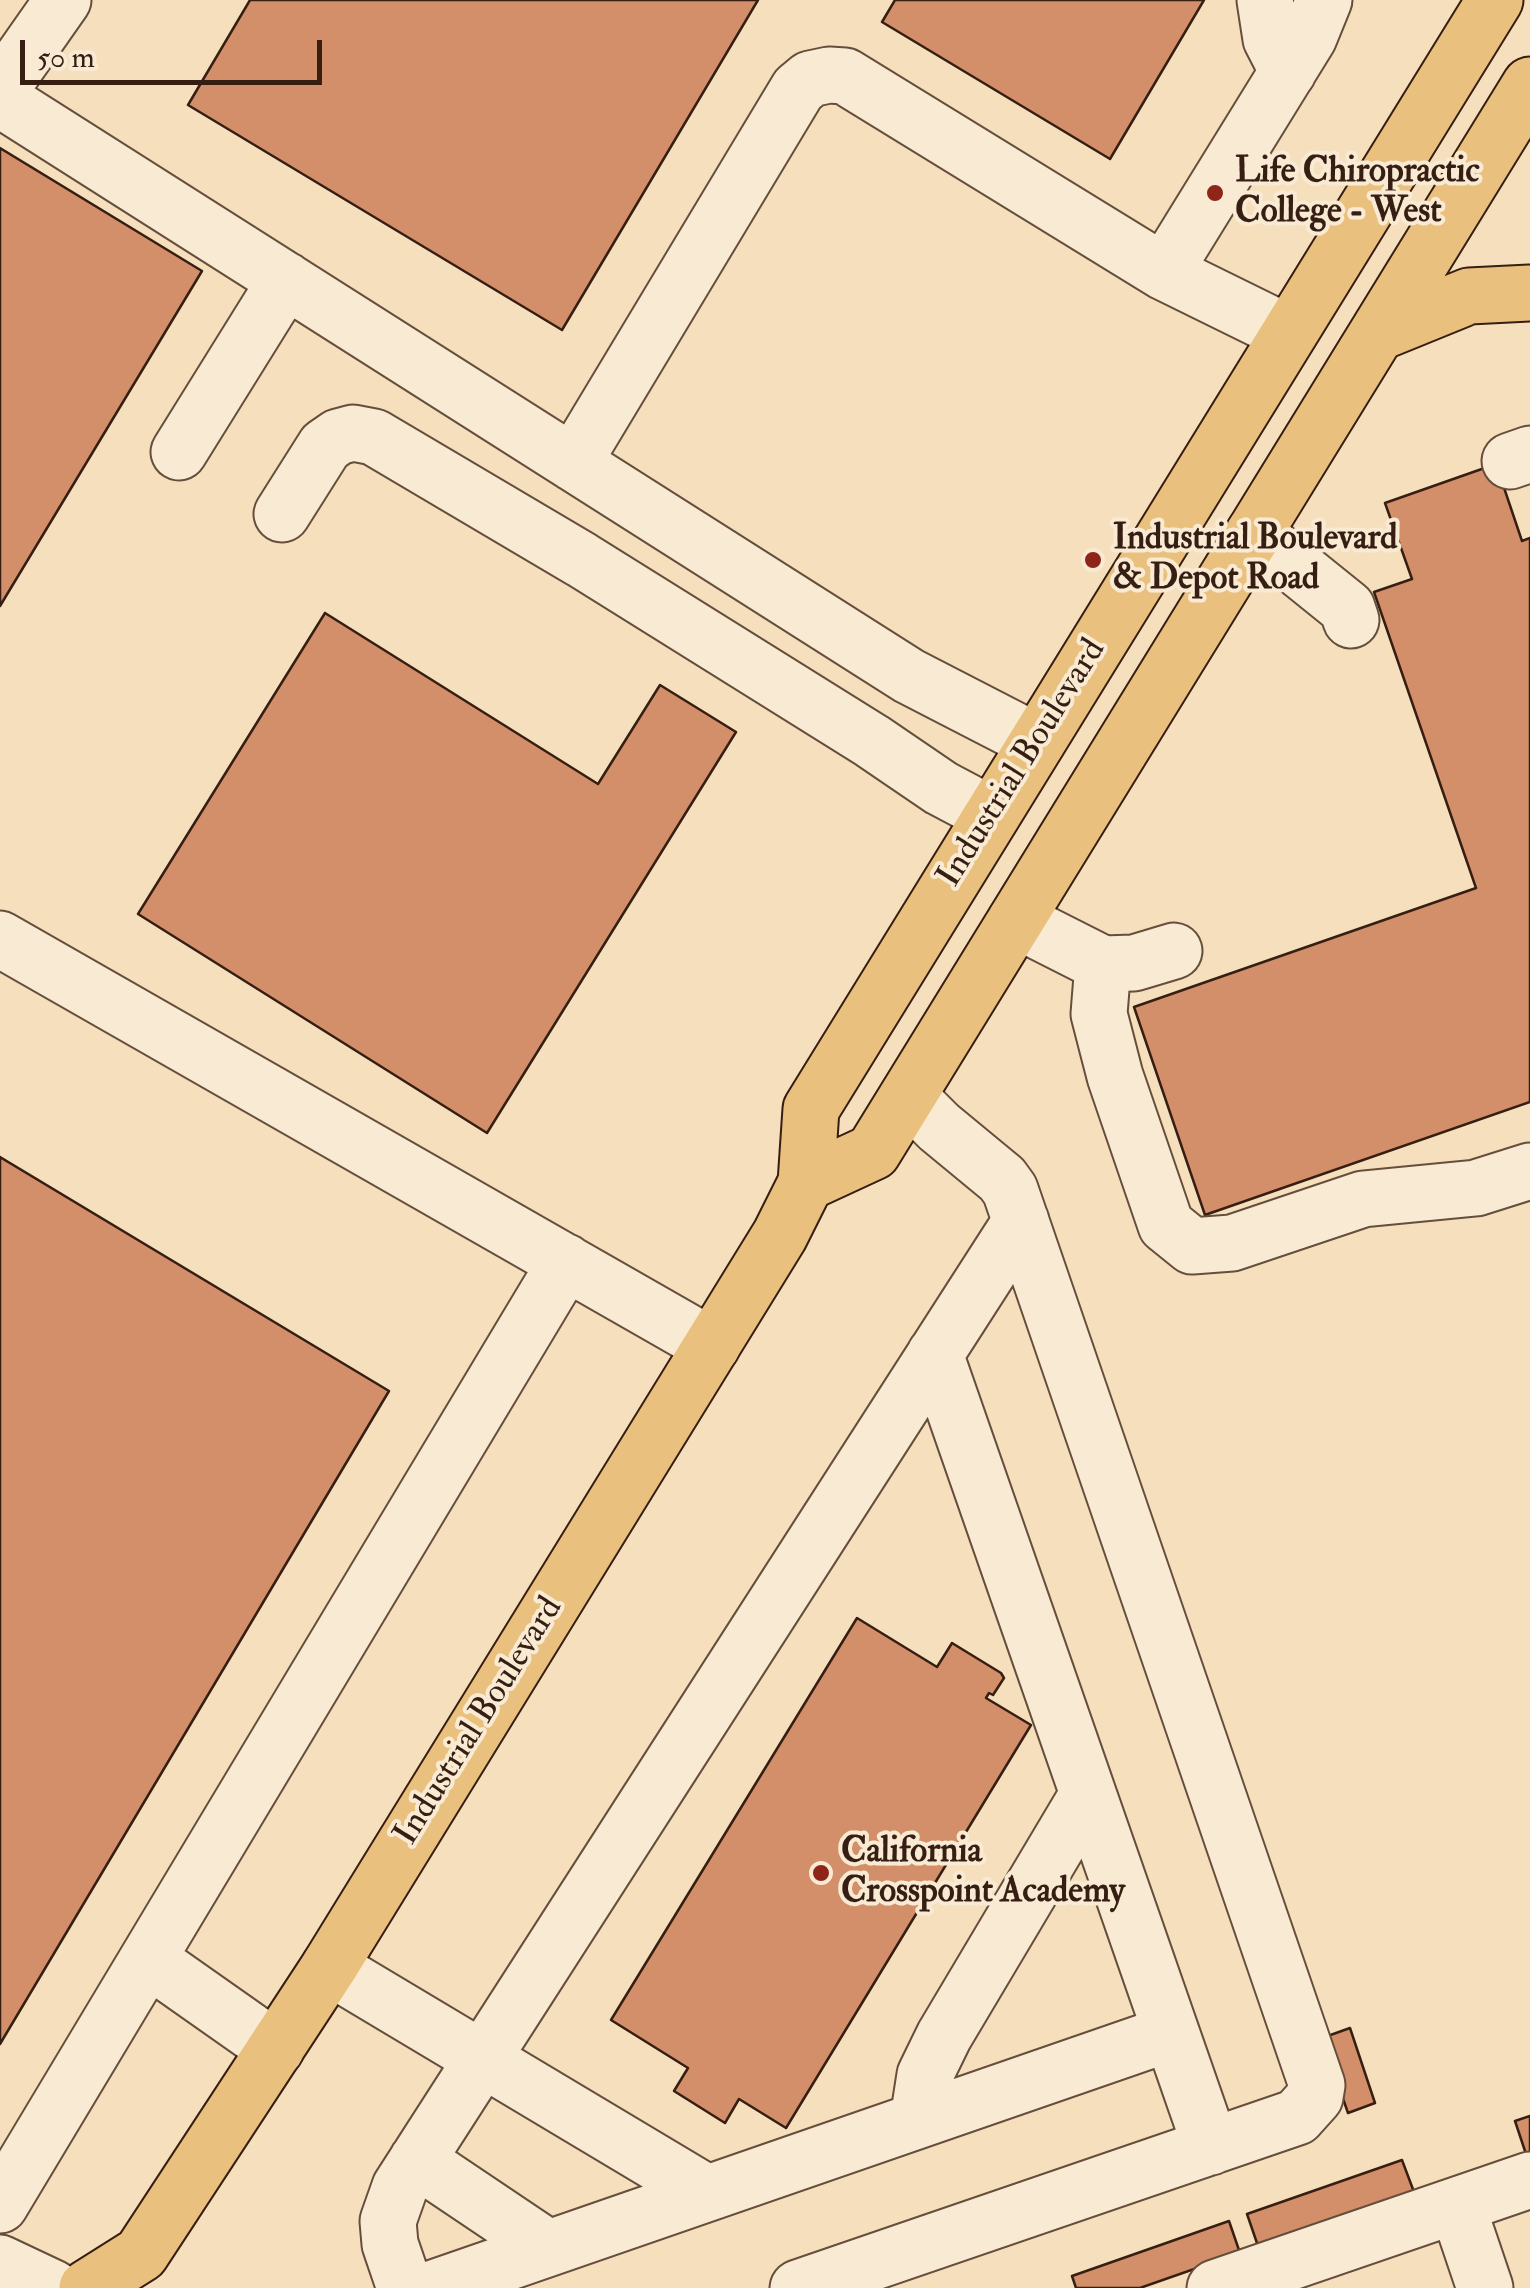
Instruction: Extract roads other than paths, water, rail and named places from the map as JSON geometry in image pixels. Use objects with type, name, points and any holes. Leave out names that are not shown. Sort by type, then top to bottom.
[{"type":"main road","points":[[806,1182],[873,1152],[1378,333],[1526,108],[1488,4]]},
{"type":"main road","name":"Industrial Boulevard","points":[[86,2288],[140,2271],[780,1236],[806,1182],[811,1109],[1488,4]]},
{"type":"main road","points":[[1378,333],[1469,296],[1530,293]]},
{"type":"main road","points":[[976,985],[989,915],[1046,805],[1054,780],[1050,754],[1037,742]]},
{"type":"street","points":[[0,90],[63,0]]},
{"type":"street","points":[[1264,0],[1271,39],[1288,72]]},
{"type":"street","points":[[1164,272],[1309,37],[1324,0]]},
{"type":"street","points":[[573,463],[798,89],[810,79],[829,74],[844,76],[1164,272],[1288,333]]},
{"type":"street","points":[[0,99],[909,676],[1037,742]]},
{"type":"street","points":[[179,452],[286,280]]},
{"type":"street","points":[[282,514],[325,446],[353,433],[374,437],[582,560],[941,788],[992,815]]},
{"type":"street","points":[[1254,533],[1347,608],[1351,620]]},
{"type":"street","points":[[1016,920],[1103,964],[1134,964],[1174,951]]},
{"type":"street","points":[[0,939],[712,1346]]},
{"type":"street","points":[[1103,964],[1099,1014],[1115,1076],[1166,1225],[1192,1246],[1232,1243],[1363,1199],[1476,1188],[1530,1171]]},
{"type":"street","points":[[798,2288],[1297,2117],[1316,2097],[1317,2085],[1010,1190],[908,1096]]},
{"type":"street","points":[[405,2288],[390,2244],[388,2221],[400,2186],[1021,1221]]},
{"type":"street","points":[[0,2205],[566,1262]]},
{"type":"street","points":[[935,1354],[1211,2147]]},
{"type":"street","points":[[918,2120],[926,2076],[944,2036],[1088,1794]]},
{"type":"street","points":[[148,1959],[276,2049]]},
{"type":"street","points":[[329,1967],[707,2194]]},
{"type":"street","points":[[434,2288],[1171,2033]]},
{"type":"street","points":[[417,2160],[548,2248]]},
{"type":"street","points":[[1215,2288],[1530,2180]]},
{"type":"street","points":[[1456,2205],[1486,2288]]},
{"type":"street","points":[[0,2264],[53,2288]]},
{"type":"place","name":"Life Chiropractic College - West","points":[[1215,193]]},
{"type":"place","name":"Industrial Boulevard & Depot Road","points":[[1093,560]]},
{"type":"place","name":"California Crosspoint Academy","points":[[821,1873]]}]
